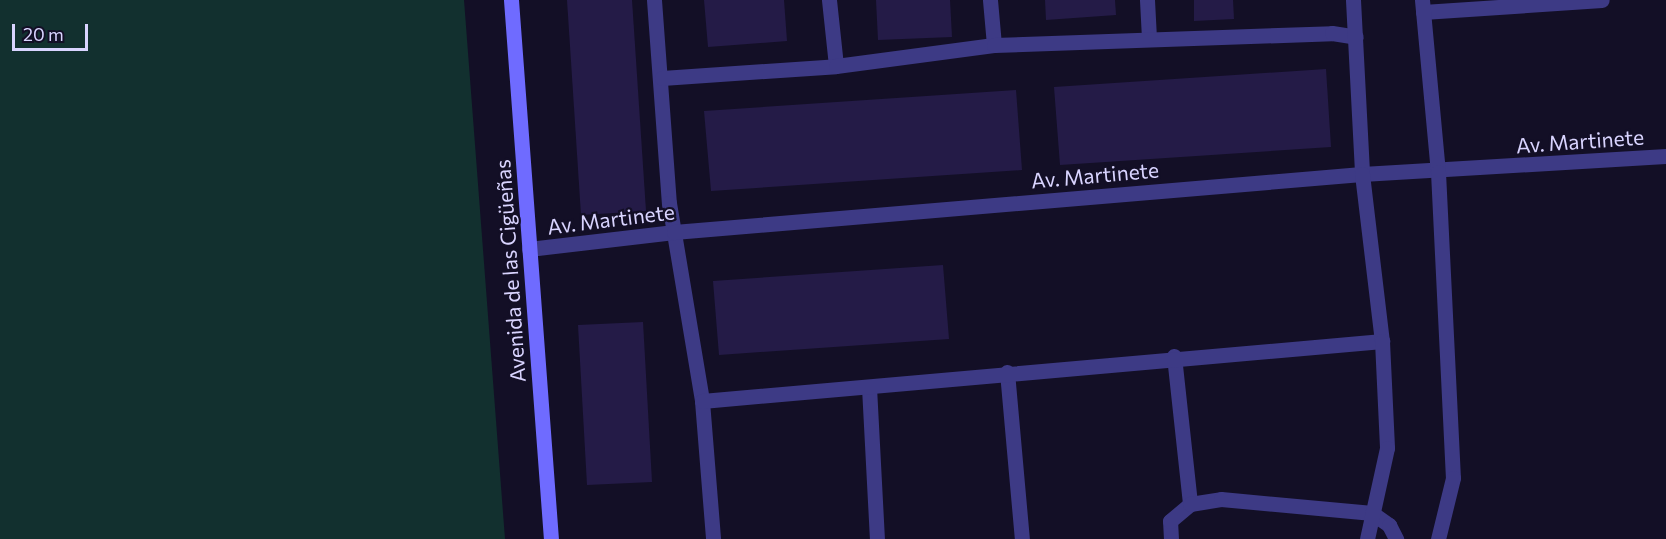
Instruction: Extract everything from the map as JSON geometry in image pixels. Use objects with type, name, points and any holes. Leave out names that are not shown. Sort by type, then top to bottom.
[{"type":"main road","name":"Avenida de las Cigüeñas","points":[[511,0],[551,539]]},
{"type":"street","points":[[654,0],[662,78],[669,203],[702,401],[713,539]]},
{"type":"street","points":[[830,0],[836,66]]},
{"type":"street","points":[[990,0],[994,45]]},
{"type":"street","points":[[1147,0],[1149,39]]},
{"type":"street","points":[[1353,0],[1362,174],[1382,341],[1387,448],[1367,539]]},
{"type":"street","points":[[1438,539],[1453,478],[1438,172],[1422,6],[1599,0]]},
{"type":"street","points":[[662,78],[836,66],[994,45],[1332,33],[1356,37]]},
{"type":"street","name":"Av. Martinete","points":[[529,249],[674,232],[1362,174],[1438,172],[1666,156]]},
{"type":"street","points":[[702,401],[869,387],[1174,356],[1382,341]]},
{"type":"street","points":[[1174,356],[1190,504]]},
{"type":"street","points":[[1007,372],[1022,539]]},
{"type":"street","points":[[869,387],[877,539]]},
{"type":"street","points":[[1172,539],[1170,521],[1190,504],[1221,499],[1372,513],[1389,525],[1396,539]]},
{"type":"green space","points":[[0,0],[464,0],[505,539],[0,539]]},
{"type":"building","points":[[567,0],[632,0],[646,211],[581,215]]},
{"type":"building","points":[[704,0],[784,0],[787,41],[708,47]]},
{"type":"building","points":[[876,0],[950,0],[952,37],[878,40]]},
{"type":"building","points":[[1045,0],[1115,0],[1116,15],[1046,20]]},
{"type":"building","points":[[1194,0],[1233,0],[1234,19],[1194,21]]},
{"type":"building","points":[[1326,69],[1331,147],[1060,165],[1054,87]]},
{"type":"building","points":[[1016,90],[1022,170],[711,191],[704,111]]},
{"type":"building","points":[[943,265],[949,339],[719,355],[713,281]]},
{"type":"building","points":[[643,322],[652,482],[587,485],[578,325]]}]
